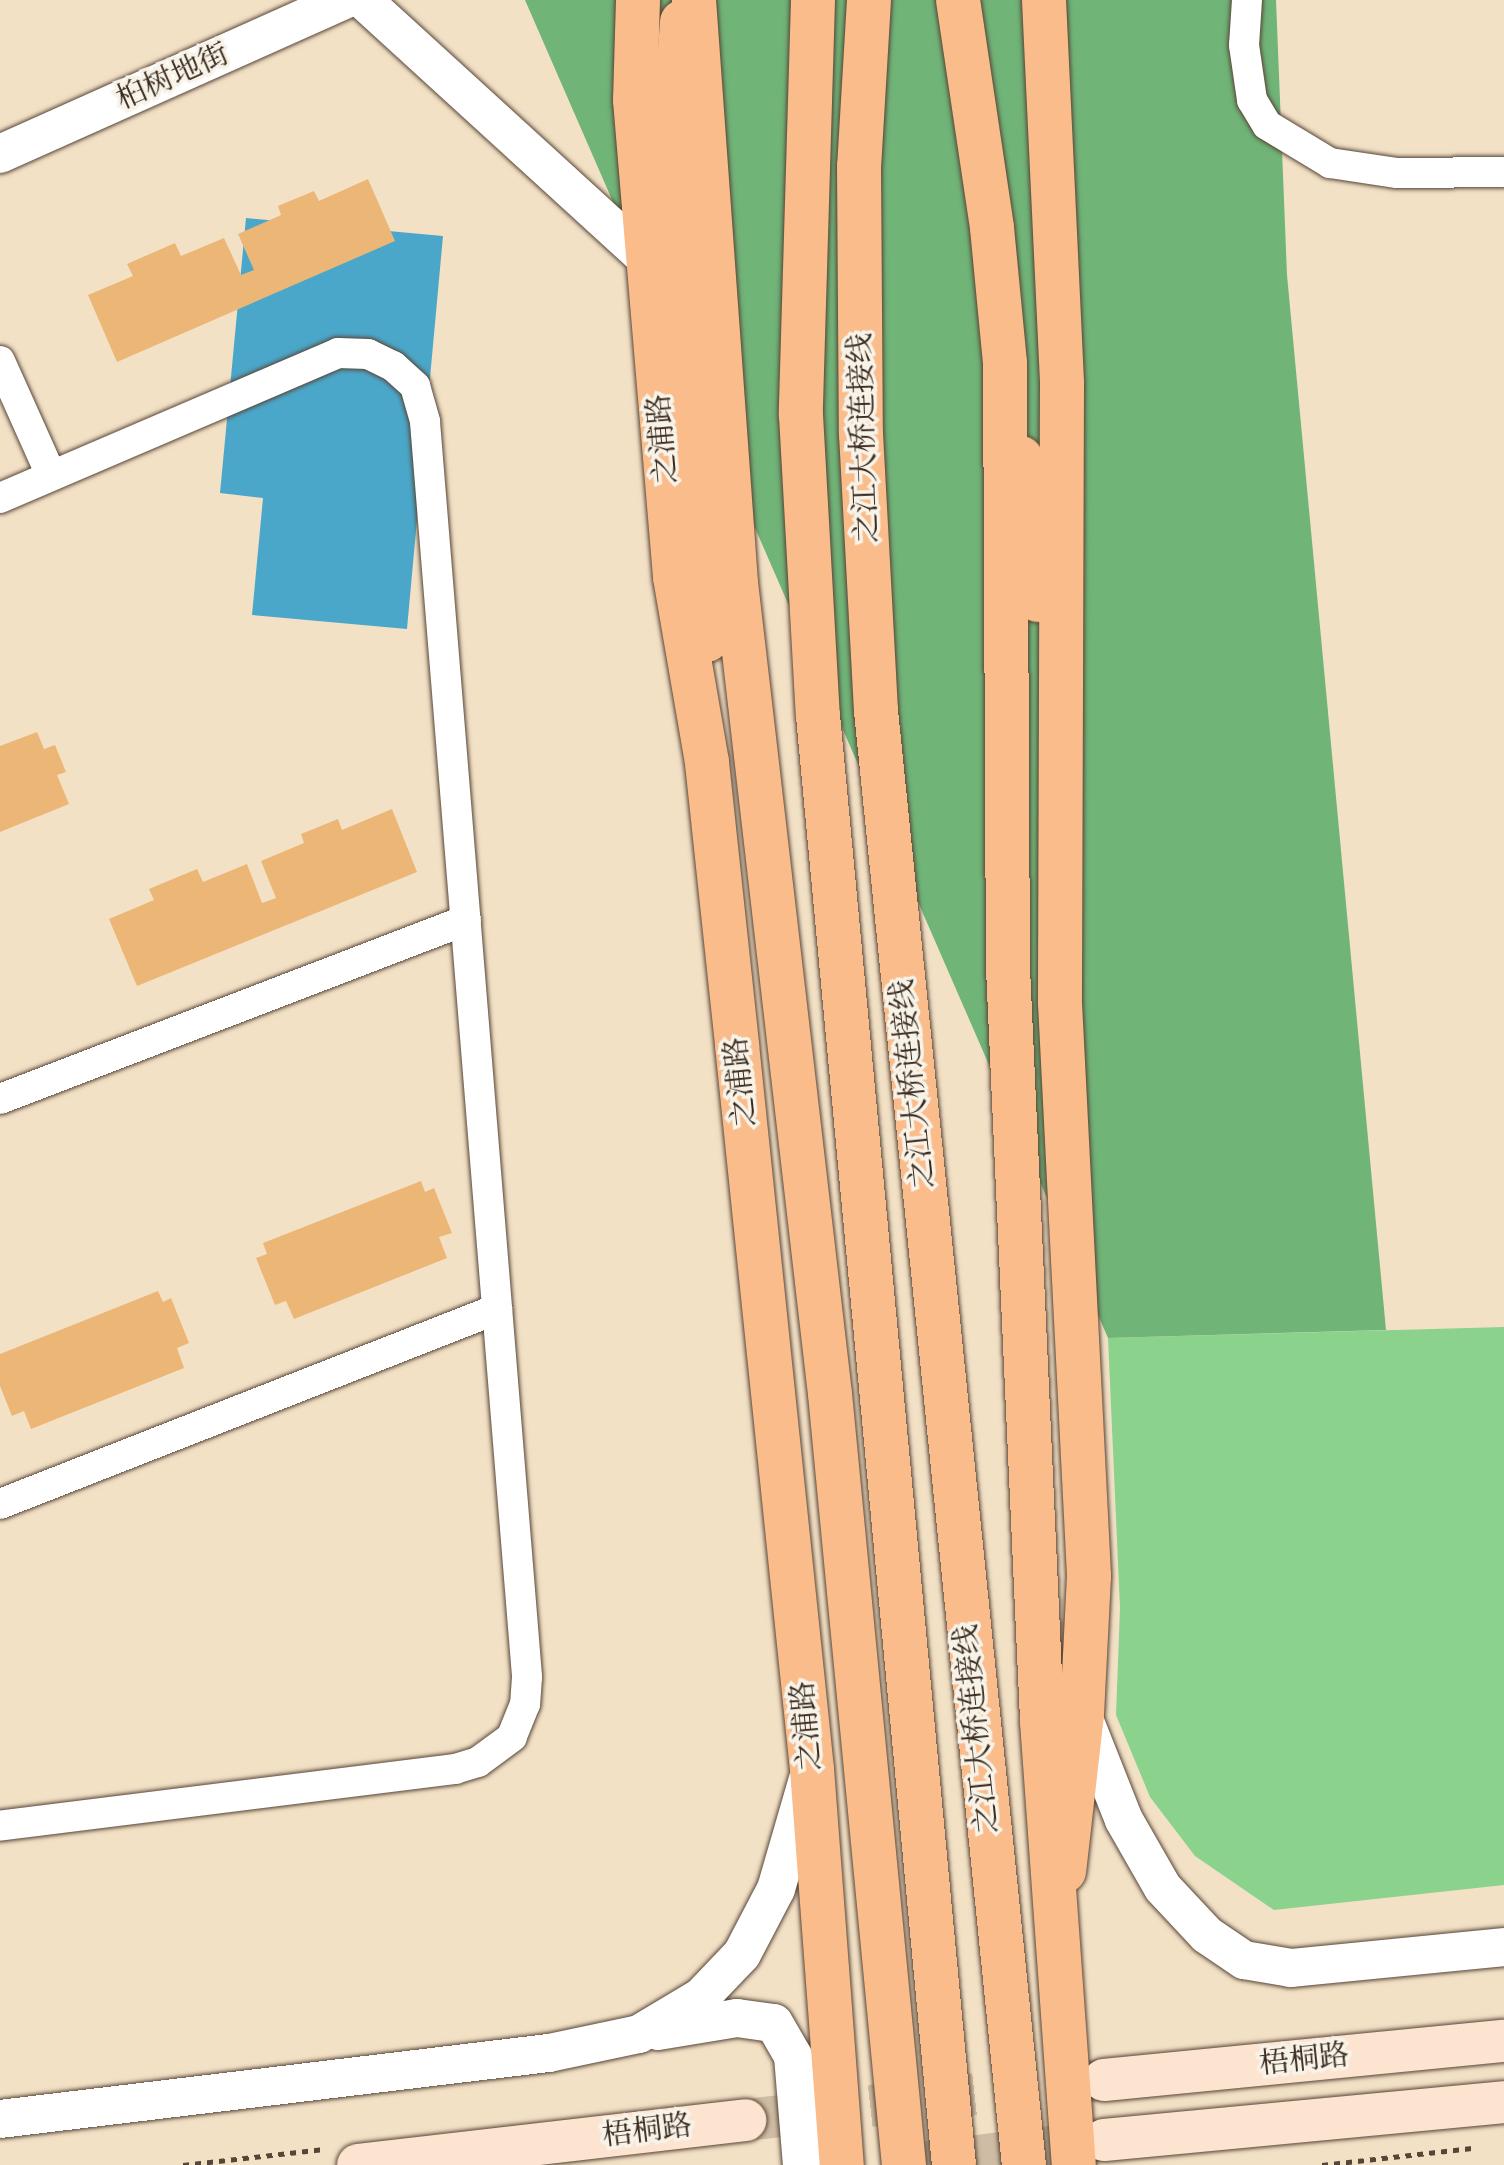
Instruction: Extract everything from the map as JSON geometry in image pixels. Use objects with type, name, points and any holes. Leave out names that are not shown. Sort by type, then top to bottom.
[{"type":"main road","name":"之浦路","points":[[638,0],[635,100],[675,577],[707,763],[812,1769],[842,2165]]},
{"type":"main road","points":[[684,0],[674,130],[707,525],[707,763]]},
{"type":"main road","name":"之浦路","points":[[694,0],[736,583],[830,1394],[904,2165]]},
{"type":"main road","name":"之江大桥连接线","points":[[813,0],[801,415],[818,716],[954,2165]]},
{"type":"main road","name":"之江大桥连接线","points":[[869,0],[859,166],[861,418],[876,711],[1024,2165]]},
{"type":"main road","points":[[958,0],[992,228],[1062,793]]},
{"type":"main road","points":[[1044,0],[1062,384],[1064,1166],[1089,1576],[1082,1714],[1056,1949]]},
{"type":"main road","points":[[992,228],[1005,363],[1008,968],[1056,1949],[1089,2152]]},
{"type":"main road","name":"梧桐路","points":[[1104,2080],[1504,2041]]},
{"type":"main road","name":"梧桐路","points":[[1089,2152],[1504,2102]]},
{"type":"main road","name":"梧桐路","points":[[358,2165],[745,2120]]},
{"type":"street","name":"桕树地街","points":[[0,154],[345,0]]},
{"type":"street","points":[[363,0],[646,258]]},
{"type":"street","points":[[1247,0],[1244,45],[1252,100],[1267,125],[1330,163],[1397,173],[1504,172]]},
{"type":"street","points":[[0,498],[338,353],[368,354],[393,366],[415,386],[425,422],[527,1677],[525,1704],[512,1737],[478,1762],[455,1769],[0,1826]]},
{"type":"street","points":[[0,361],[51,475]]},
{"type":"street","points":[[0,1099],[466,920]]},
{"type":"street","points":[[0,1504],[497,1309]]},
{"type":"street","points":[[1082,1714],[1124,1820],[1163,1888],[1207,1935],[1244,1960],[1291,1968],[1504,1947]]},
{"type":"street","points":[[639,2034],[701,1997],[742,1954],[776,1889],[812,1769]]},
{"type":"street","points":[[0,2119],[549,2053],[737,2018],[774,2023],[793,2056],[802,2165]]},
{"type":"path","points":[[1322,2165],[1489,2146]]},
{"type":"green space","points":[[525,0],[1276,0],[1287,275],[1386,1330],[1108,1338]]},
{"type":"green space","points":[[1504,1327],[1504,1885],[1274,1910],[1195,1856],[1150,1797],[1116,1715],[1120,1608],[1108,1338]]},
{"type":"water","points":[[246,218],[443,236],[407,629],[252,615],[263,498],[220,493]]},
{"type":"building","points":[[368,179],[395,241],[117,362],[88,295],[133,276],[127,264],[175,243],[181,256],[224,238],[241,275],[254,270],[238,234],[281,215],[278,206],[314,191],[319,201]]},
{"type":"building","points":[[37,732],[44,749],[55,745],[66,772],[57,775],[69,804],[0,832],[0,746]]},
{"type":"building","points":[[392,809],[417,872],[137,986],[109,919],[154,900],[149,889],[197,869],[203,882],[247,864],[262,903],[276,898],[261,861],[304,843],[301,834],[338,819],[342,830]]},
{"type":"building","points":[[421,1181],[425,1192],[434,1188],[452,1233],[439,1237],[447,1258],[294,1319],[286,1301],[275,1305],[256,1258],[267,1254],[263,1243]]},
{"type":"building","points":[[158,1291],[163,1302],[171,1298],[189,1343],[177,1348],[184,1368],[31,1429],[24,1411],[12,1416],[0,1386],[0,1354]]},
{"type":"tunnel","points":[[745,2120],[1103,2080]]},
{"type":"tunnel","points":[[904,2165],[1104,2140]]}]
